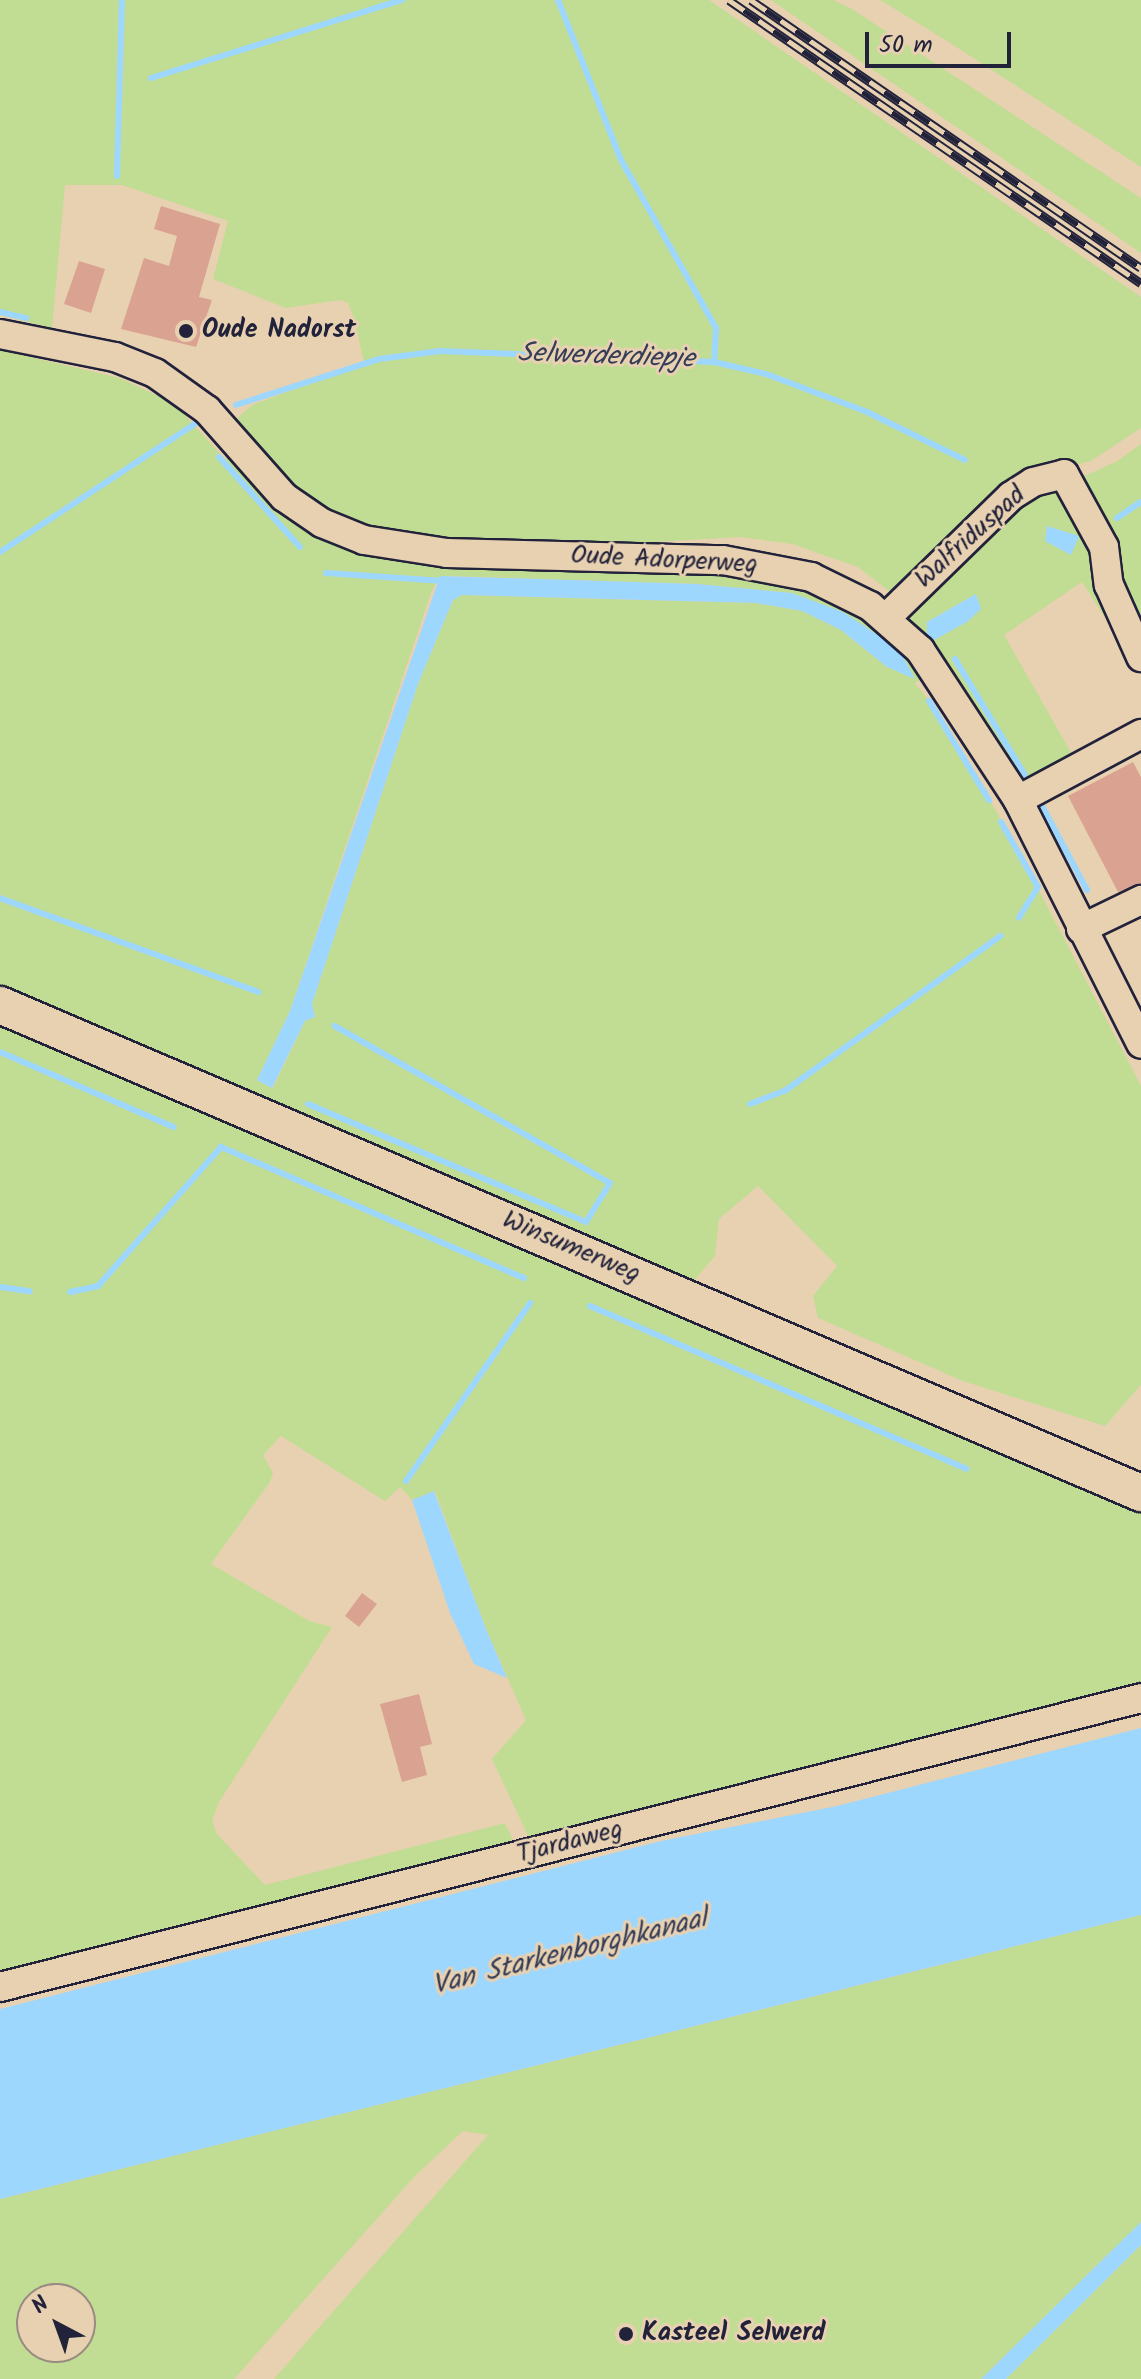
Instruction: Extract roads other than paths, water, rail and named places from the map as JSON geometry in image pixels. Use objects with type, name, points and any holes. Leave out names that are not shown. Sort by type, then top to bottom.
[{"type":"main road","name":"Winsumerweg","points":[[0,1005],[1141,1493]]},
{"type":"street","name":"Oude Adorperweg","points":[[0,334],[115,357],[155,373],[207,410],[284,497],[322,523],[364,540],[447,553],[723,560],[765,566],[811,577],[887,617],[920,650],[1018,800],[1141,1044]]},
{"type":"street","name":"Walfriduspad","points":[[887,617],[1011,496],[1033,482],[1064,474],[1104,547],[1113,595],[1141,657]]},
{"type":"street","points":[[1018,800],[1141,734]]},
{"type":"street","points":[[1081,929],[1141,900]]},
{"type":"street","name":"Tjardaweg","points":[[0,1987],[1141,1698]]},
{"type":"water","points":[[1047,526],[1079,536],[1071,555],[1045,541]]},
{"type":"water","points":[[440,576],[697,584],[792,593],[843,612],[899,649],[915,679],[887,667],[841,630],[802,611],[756,603],[462,595],[453,600],[418,684],[312,1004],[315,1017],[305,1021],[272,1088],[257,1080],[290,1011]]},
{"type":"water","points":[[976,594],[981,609],[967,622],[934,640],[927,636],[927,622]]},
{"type":"water","points":[[434,1491],[507,1678],[474,1664],[450,1613],[412,1500]]},
{"type":"water","name":"Van Starkenborghkanaal","points":[[1141,1728],[1141,1915],[0,2199],[0,2009],[661,1841],[837,1806]]},
{"type":"water","points":[[1141,2222],[1141,2245],[1006,2379],[981,2379]]},
{"type":"waterway","points":[[117,176],[122,0]]},
{"type":"waterway","points":[[151,78],[402,0]]},
{"type":"waterway","points":[[558,0],[621,160],[716,328],[714,362]]},
{"type":"waterway","points":[[0,312],[26,318]]},
{"type":"waterway","name":"Selwerderdiepje","points":[[236,405],[379,359],[440,351],[714,362],[766,374],[867,412],[965,460]]},
{"type":"waterway","name":"Selwerderdiepje","points":[[0,552],[195,424]]},
{"type":"waterway","points":[[219,457],[300,547]]},
{"type":"waterway","points":[[1117,518],[1141,502]]},
{"type":"waterway","points":[[326,573],[444,581]]},
{"type":"waterway","points":[[955,659],[1025,775]]},
{"type":"waterway","points":[[929,701],[989,800]]},
{"type":"waterway","points":[[1040,802],[1087,890]]},
{"type":"waterway","points":[[1001,822],[1038,887],[1019,918]]},
{"type":"waterway","points":[[0,898],[258,992]]},
{"type":"waterway","points":[[750,1104],[786,1090],[1000,936]]},
{"type":"waterway","points":[[308,1104],[586,1222],[610,1183],[335,1026]]},
{"type":"waterway","points":[[0,1052],[173,1127]]},
{"type":"waterway","points":[[70,1292],[98,1286],[221,1147],[524,1278]]},
{"type":"waterway","points":[[0,1287],[30,1291]]},
{"type":"waterway","points":[[406,1481],[530,1303]]},
{"type":"waterway","points":[[590,1306],[966,1469]]},
{"type":"railway","points":[[729,0],[1141,283]]},
{"type":"railway","points":[[751,0],[1141,268]]},
{"type":"place","name":"Oude Nadorst","points":[[186,331]]},
{"type":"place","name":"Kasteel Selwerd","points":[[626,2334]]}]
